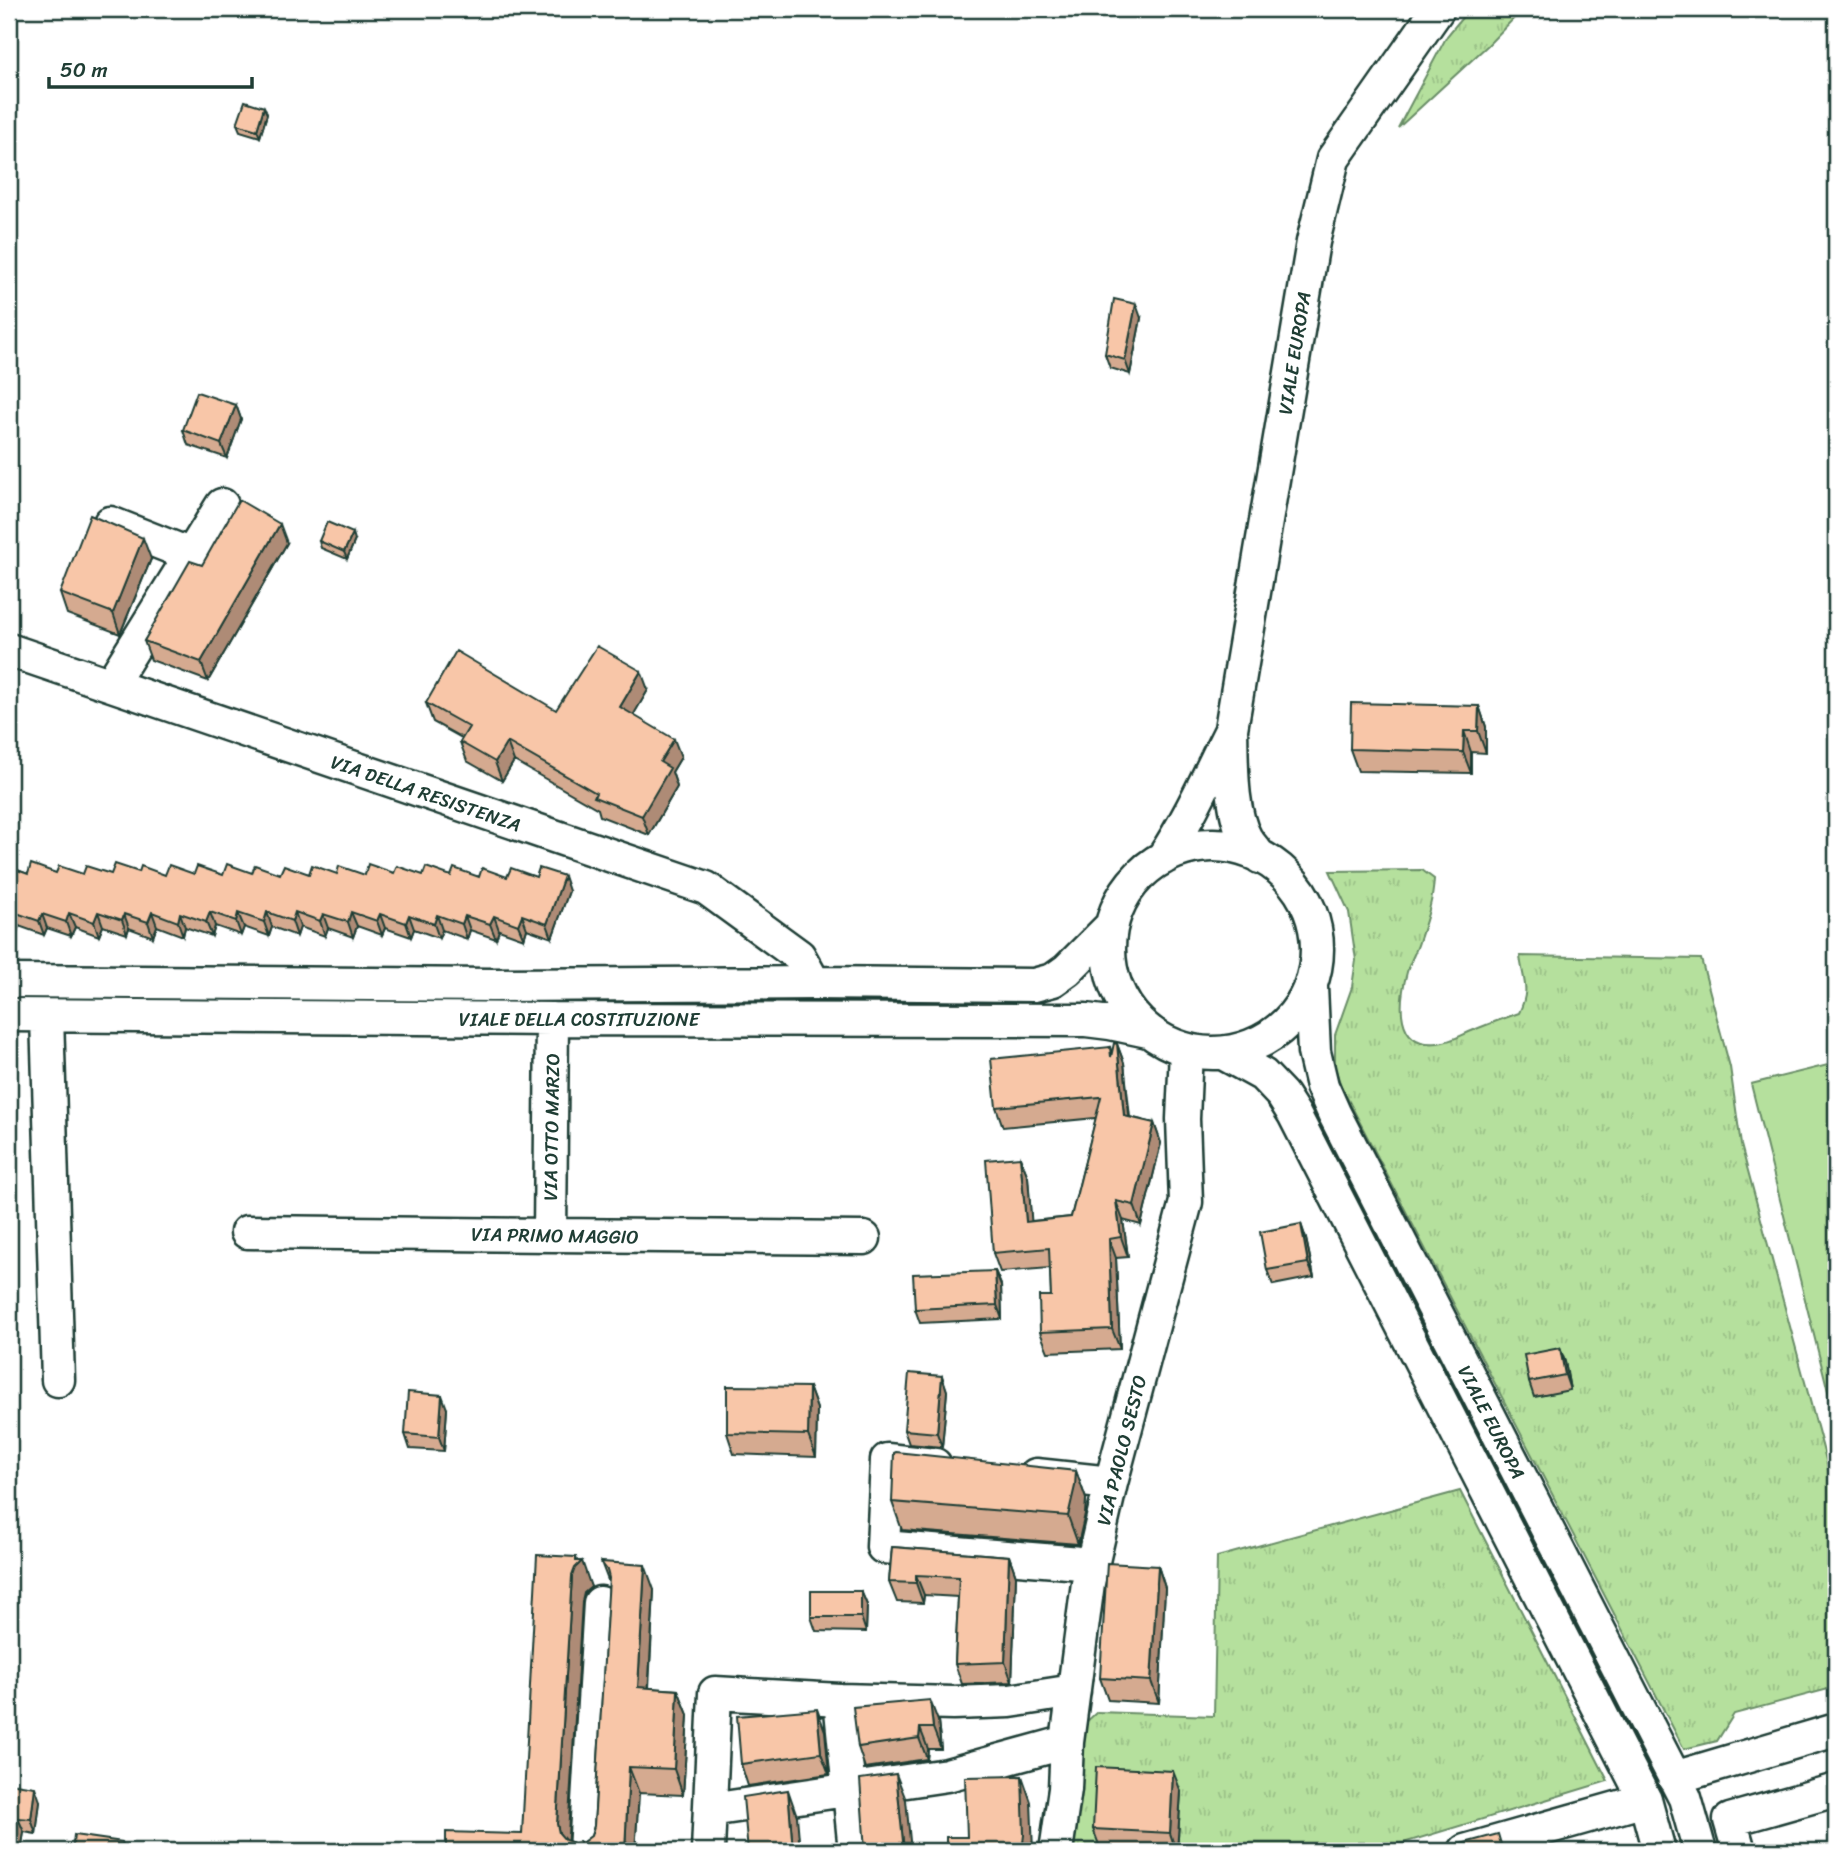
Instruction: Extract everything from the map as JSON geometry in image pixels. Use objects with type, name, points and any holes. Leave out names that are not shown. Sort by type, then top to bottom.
[{"type":"street","name":"VIALE EUROPA","points":[[1260,857],[1246,838],[1237,812],[1231,729],[1313,242],[1333,159],[1438,9]]},
{"type":"street","points":[[111,684],[222,505]]},
{"type":"street","points":[[110,523],[191,555]]},
{"type":"street","name":"VIA DELLA RESISTENZA","points":[[9,650],[706,888],[799,957],[814,983]]},
{"type":"street","name":"VIALE EUROPA","points":[[1163,858],[1179,834],[1231,729]]},
{"type":"street","points":[[1222,846],[1241,849],[1260,857],[1285,874],[1304,898],[1315,927],[1317,957],[1311,987],[1297,1012],[1276,1033],[1251,1047],[1223,1053],[1186,1051],[1166,1043],[1131,1015],[1119,995],[1111,973],[1108,950],[1111,926],[1121,899],[1139,876],[1163,858],[1182,850],[1222,846]]},
{"type":"street","name":"VIALE DELLA COSTITUZIONE","points":[[9,981],[494,985],[1034,985],[1053,980],[1067,970],[1111,926]]},
{"type":"street","name":"VIALE EUROPA","points":[[1311,987],[1314,1052],[1322,1086],[1334,1113],[1685,1798],[1700,1851]]},
{"type":"street","name":"VIALE DELLA COSTITUZIONE","points":[[9,1015],[1086,1020],[1148,1031]]},
{"type":"street","points":[[47,1016],[58,1380]]},
{"type":"street","name":"VIA OTTO MARZO","points":[[550,1235],[552,1019]]},
{"type":"street","name":"VIA PAOLO SESTO","points":[[1056,1851],[1088,1583],[1111,1483],[1186,1202],[1183,1119],[1186,1051]]},
{"type":"street","name":"VIALE EUROPA","points":[[1223,1053],[1263,1075],[1282,1095],[1294,1114],[1645,1800],[1659,1851]]},
{"type":"street","name":"VIA PRIMO MAGGIO","points":[[247,1232],[864,1238]]},
{"type":"street","points":[[966,1468],[887,1460],[883,1547],[1093,1564]]},
{"type":"street","points":[[1005,1472],[1111,1483]]},
{"type":"street","points":[[585,1851],[600,1603]]},
{"type":"street","points":[[708,1851],[715,1693],[953,1703],[1010,1701],[1074,1691]]},
{"type":"street","points":[[841,1700],[855,1851]]},
{"type":"street","points":[[1674,1778],[1836,1730]]},
{"type":"street","points":[[709,1810],[947,1775],[1067,1742]]},
{"type":"street","points":[[1739,1851],[1730,1820],[1836,1790]]},
{"type":"street","points":[[1465,1851],[1645,1800]]},
{"type":"green space","points":[[1469,9],[1523,9],[1398,128],[1447,36]]},
{"type":"green space","points":[[1422,870],[1434,879],[1432,895],[1422,934],[1407,972],[1402,1009],[1407,1030],[1413,1038],[1424,1043],[1450,1040],[1519,1013],[1525,997],[1520,956],[1701,959],[1730,1067],[1741,1145],[1836,1497],[1836,1687],[1734,1714],[1717,1741],[1684,1749],[1341,1086],[1335,1068],[1335,1035],[1352,987],[1356,960],[1349,912],[1330,871]]},
{"type":"green space","points":[[1836,1063],[1836,1423],[1751,1084]]},
{"type":"green space","points":[[1460,1491],[1608,1781],[1377,1851],[1067,1851],[1084,1724],[1097,1712],[1214,1716],[1217,1557]]},
{"type":"building","points":[[245,101],[264,107],[257,130],[237,124]]},
{"type":"building","points":[[1114,299],[1136,304],[1125,360],[1105,354]]},
{"type":"building","points":[[197,392],[236,405],[221,444],[183,430]]},
{"type":"building","points":[[239,500],[280,524],[201,662],[144,641],[190,561],[202,565]]},
{"type":"building","points":[[90,515],[143,538],[113,613],[60,593]]},
{"type":"building","points":[[327,522],[353,533],[344,552],[319,541]]},
{"type":"building","points":[[597,646],[641,671],[620,707],[674,739],[660,762],[670,768],[642,816],[594,797],[596,793],[507,742],[495,762],[460,742],[469,727],[426,703],[456,651],[556,710]]},
{"type":"building","points":[[1351,703],[1479,706],[1478,731],[1464,731],[1463,752],[1350,749]]},
{"type":"building","points":[[31,864],[56,873],[59,866],[83,874],[86,866],[111,874],[115,864],[139,872],[141,866],[165,875],[169,865],[194,874],[197,866],[223,875],[227,864],[252,873],[255,865],[280,874],[284,865],[309,874],[312,865],[337,874],[339,866],[365,875],[368,864],[394,873],[397,866],[423,875],[426,867],[451,876],[454,868],[479,877],[482,868],[507,877],[511,868],[536,877],[539,868],[564,876],[547,924],[522,915],[518,925],[494,916],[490,924],[465,916],[462,924],[437,915],[434,924],[409,915],[406,923],[380,914],[377,921],[351,912],[348,922],[323,914],[320,921],[295,912],[292,921],[267,912],[264,922],[238,913],[236,921],[210,912],[206,922],[180,913],[178,922],[152,912],[148,922],[124,914],[122,920],[98,912],[94,922],[69,913],[66,922],[42,914],[39,921],[14,912],[9,921],[9,867],[28,874]]},
{"type":"building","points":[[1114,1043],[1117,1044],[1124,1116],[1154,1123],[1134,1205],[1116,1201],[1121,1237],[1109,1239],[1112,1329],[1040,1332],[1039,1296],[1051,1296],[1049,1248],[993,1253],[986,1160],[1020,1157],[1026,1222],[1071,1217],[1101,1097],[996,1107],[991,1059],[1110,1047],[1111,1057]]},
{"type":"building","points":[[1301,1224],[1308,1263],[1267,1270],[1260,1232]]},
{"type":"building","points":[[995,1271],[997,1305],[915,1309],[913,1274]]},
{"type":"building","points":[[1560,1348],[1565,1375],[1529,1382],[1524,1355]]},
{"type":"building","points":[[909,1373],[942,1376],[937,1433],[904,1430]]},
{"type":"building","points":[[727,1386],[809,1387],[808,1435],[727,1433]]},
{"type":"building","points":[[408,1392],[442,1395],[439,1437],[405,1434]]},
{"type":"building","points":[[896,1452],[1076,1471],[1068,1516],[892,1502]]},
{"type":"building","points":[[892,1547],[1009,1556],[1005,1662],[955,1664],[959,1577],[916,1575],[916,1583],[889,1582]]},
{"type":"building","points":[[537,1555],[576,1557],[576,1561],[582,1561],[572,1576],[557,1824],[559,1833],[565,1840],[583,1842],[591,1836],[594,1826],[609,1578],[601,1562],[645,1565],[638,1687],[678,1690],[674,1769],[629,1767],[625,1851],[446,1851],[446,1832],[522,1834]]},
{"type":"building","points":[[1107,1563],[1158,1566],[1151,1681],[1100,1678]]},
{"type":"building","points":[[811,1591],[861,1591],[861,1617],[811,1617]]},
{"type":"building","points":[[930,1700],[933,1728],[920,1728],[919,1738],[858,1747],[853,1707]]},
{"type":"building","points":[[817,1709],[821,1753],[741,1764],[737,1716]]},
{"type":"building","points":[[1096,1767],[1173,1771],[1170,1833],[1093,1829]]},
{"type":"building","points":[[896,1774],[904,1851],[865,1851],[860,1779]]},
{"type":"building","points":[[1022,1776],[1022,1851],[946,1851],[946,1837],[967,1837],[965,1777]]},
{"type":"building","points":[[9,1783],[35,1787],[31,1819],[18,1818],[13,1851],[9,1851]]},
{"type":"building","points":[[788,1790],[793,1851],[748,1851],[743,1797]]},
{"type":"building","points":[[1498,1834],[1503,1851],[1435,1851]]},
{"type":"building","points":[[74,1835],[122,1842],[125,1851],[72,1851]]}]
